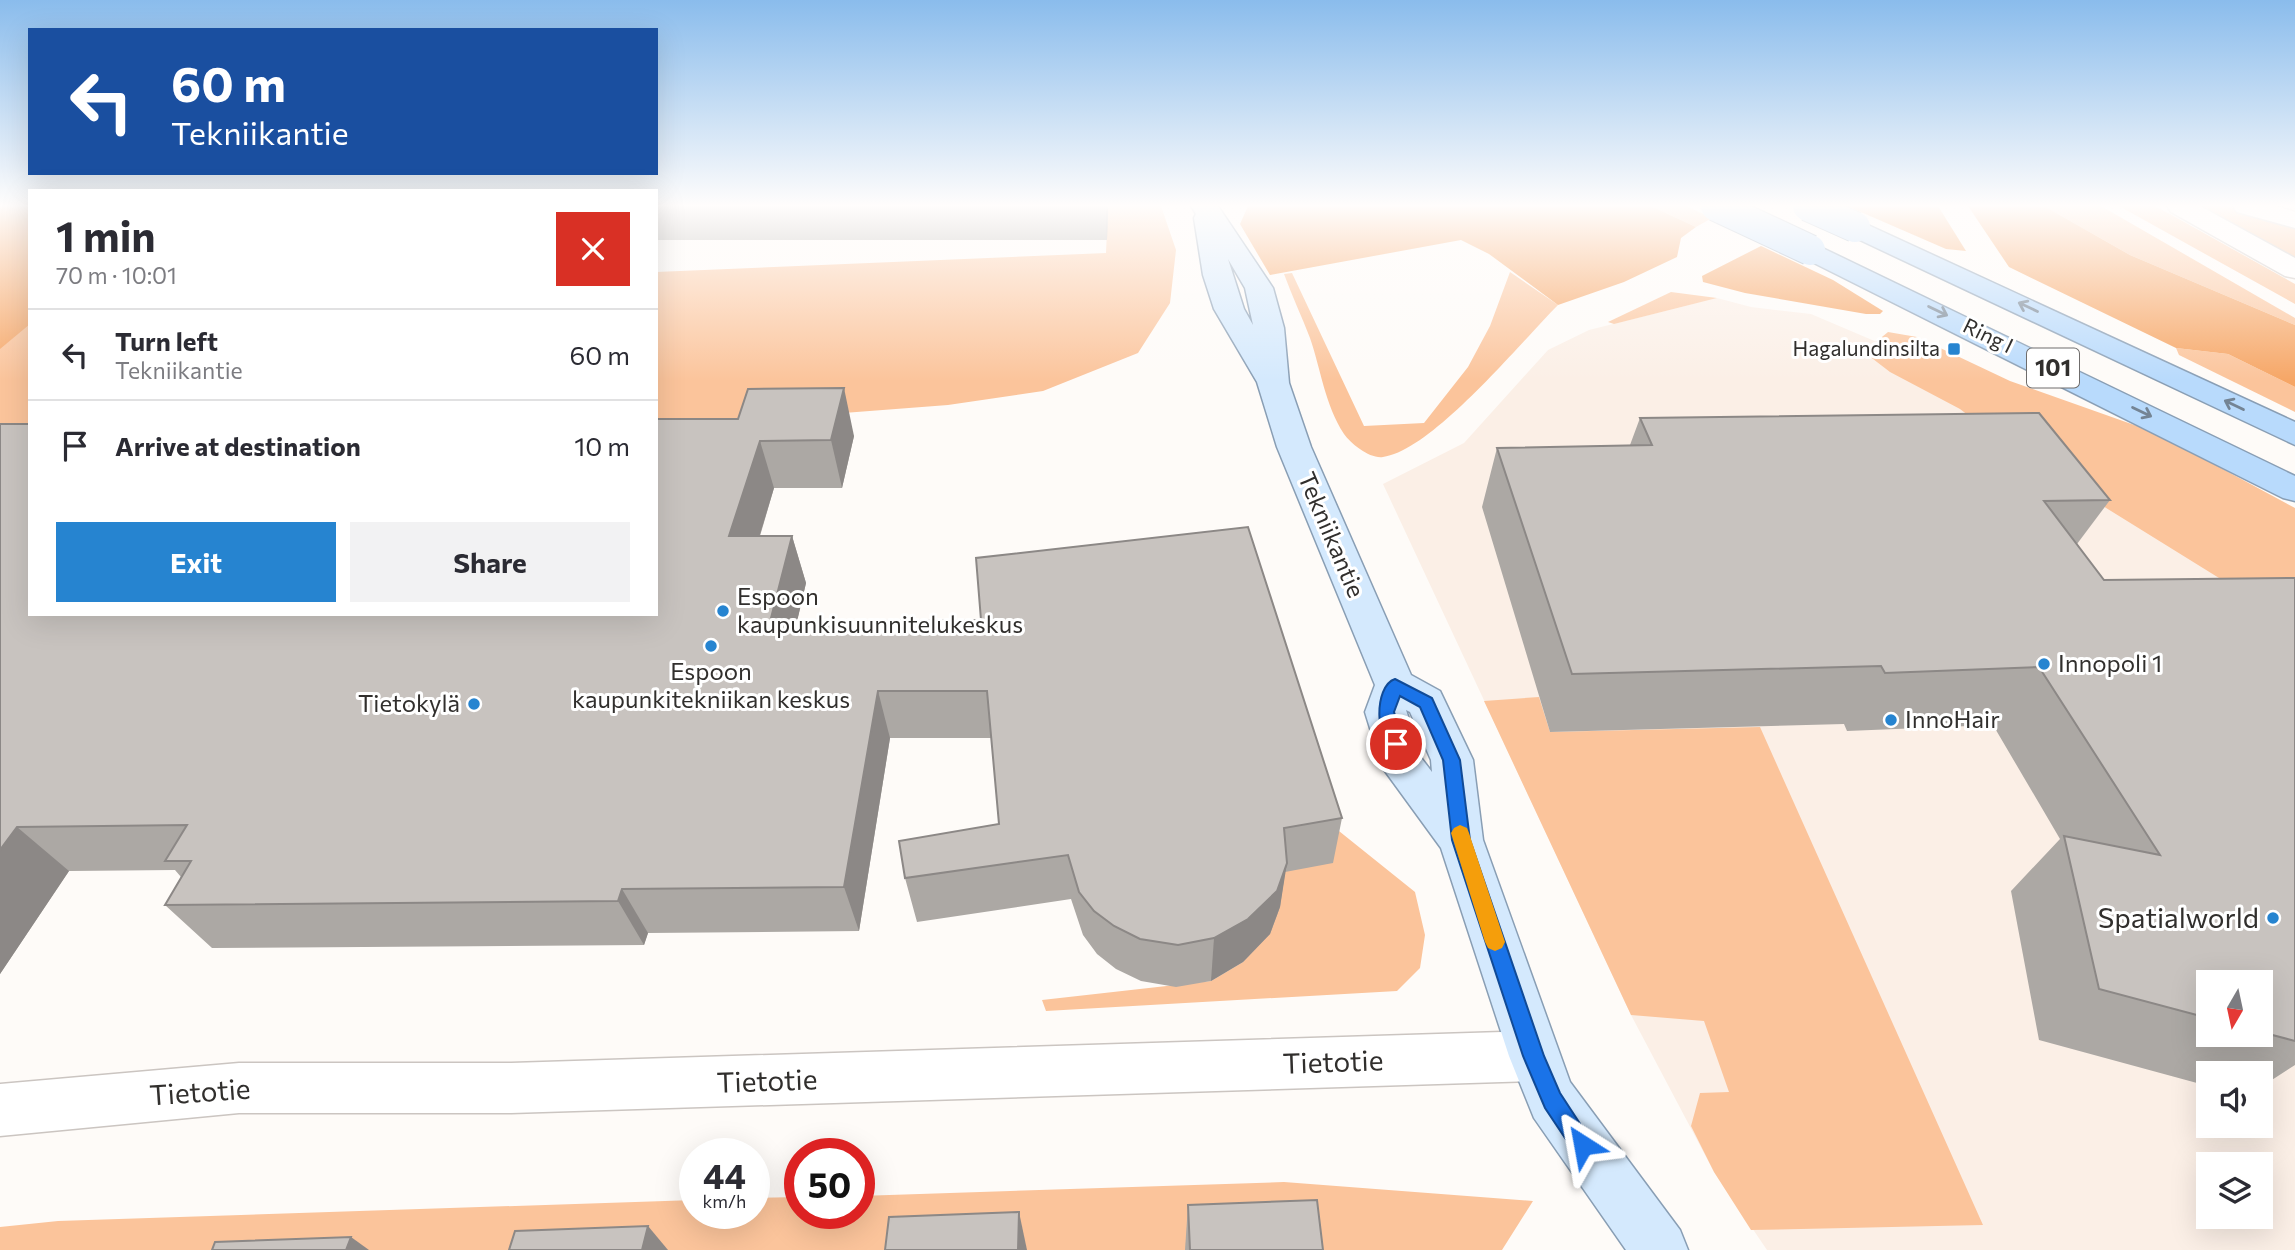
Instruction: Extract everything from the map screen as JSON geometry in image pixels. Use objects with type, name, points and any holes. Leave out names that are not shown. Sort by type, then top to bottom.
[{"type":"highway","name":"Ring I","points":[[1839,264],[2295,491]]},
{"type":"highway","name":"Ring I","points":[[1934,264],[2295,435]]},
{"type":"main road","name":"Tekniikantie","points":[[1215,264],[1228,309],[1273,383],[1324,523],[1395,685],[1385,712],[1403,767],[1461,840],[1534,1056],[1552,1100],[1660,1250]]},
{"type":"main road","name":"Tekniikantie","points":[[1246,264],[1259,288],[1269,328],[1273,383]]},
{"type":"street","name":"Tietotie","points":[[0,1110],[239,1088],[511,1088],[1534,1056]]},
{"type":"shaded area","points":[[0,264],[28,264],[28,437],[0,437]]},
{"type":"shaded area","points":[[0,264],[28,264],[28,326],[0,349]]},
{"type":"shaded area","points":[[838,264],[1174,264],[1170,303],[1138,353],[1043,391],[948,405],[727,422],[658,424],[658,272]]},
{"type":"shaded area","points":[[1264,264],[1328,264],[1270,275]]},
{"type":"shaded area","points":[[1503,264],[1661,264],[1624,282],[1558,305]]},
{"type":"shaded area","points":[[1725,264],[1800,264],[1833,280],[1883,311],[1880,314],[1866,314],[1745,293],[1703,282],[1702,276]]},
{"type":"shaded area","points":[[2007,264],[2152,264],[2295,325],[2295,387],[2228,354],[2176,348]]},
{"type":"shaded area","points":[[2152,264],[2202,264],[2295,318],[2295,325]]},
{"type":"shaded area","points":[[2224,264],[2260,264],[2295,284],[2295,304]]},
{"type":"shaded area","points":[[1510,272],[1558,305],[1475,393],[1426,436],[1403,450],[1383,457],[1367,453],[1351,442],[1332,411],[1310,338],[1284,274],[1292,273],[1364,426],[1424,423],[1468,367],[1490,326]]},
{"type":"shaded area","points":[[1671,292],[1717,298],[1614,324],[1608,322]]},
{"type":"shaded area","points":[[1717,298],[1751,307],[1811,314],[1945,371],[2295,567],[2295,1250],[1767,1250],[1714,1172],[1631,1015],[1383,484],[1464,443],[1548,350],[1589,330]]},
{"type":"shaded area","points":[[1888,332],[1917,337],[2010,381],[2154,432],[2295,508],[2295,625],[2019,454],[1960,409],[1890,372],[1860,349],[1871,346]]},
{"type":"shaded area","points":[[2176,348],[2228,354],[2295,387],[2295,412],[2179,355]]},
{"type":"shaded area","points":[[1539,697],[1550,732],[1760,727],[1983,1225],[1751,1230],[1714,1172],[1691,1126],[1700,1093],[1729,1092],[1704,1021],[1631,1015],[1484,701]]},
{"type":"shaded area","points":[[1319,815],[1415,892],[1425,935],[1420,968],[1397,991],[1046,1011],[1042,1000],[1211,981],[1243,962],[1278,873]]},
{"type":"shaded area","points":[[1284,1182],[1533,1201],[1502,1250],[0,1250],[0,1227],[58,1221],[679,1201],[679,1229],[770,1229],[770,1198],[784,1197],[784,1229],[875,1229],[875,1195]]},
{"type":"building","name":"Tietokylä","points":[[844,388],[831,440],[760,441],[729,536],[792,536],[770,622],[981,620],[976,558],[1248,527],[1342,818],[1284,828],[1287,863],[1277,891],[1248,919],[1214,938],[1178,945],[1140,939],[1114,926],[1094,911],[1079,892],[1068,855],[905,878],[899,841],[999,824],[987,691],[878,691],[844,887],[622,889],[618,901],[165,905],[191,861],[165,861],[187,825],[17,827],[0,850],[0,424],[28,424],[28,616],[658,616],[658,419],[738,419],[748,389]]},
{"type":"building","points":[[2039,413],[2110,500],[2044,501],[2104,580],[2295,578],[2295,1041],[2273,1035],[2273,970],[2196,970],[2196,1015],[2099,989],[2064,836],[2160,855],[2039,667],[1885,673],[1881,666],[1572,674],[1497,448],[1652,445],[1640,418]]},
{"type":"building","points":[[1317,1200],[1323,1250],[1190,1250],[1188,1205]]},
{"type":"building","points":[[1019,1212],[1018,1250],[885,1250],[889,1217]]},
{"type":"building","points":[[648,1226],[642,1250],[509,1250],[515,1231]]},
{"type":"building","points":[[351,1237],[346,1250],[212,1250],[215,1242]]},
{"type":"slow traffic","points":[[1460,833],[1495,942]]},
{"type":"place","name":"Hagalundinsilta","points":[[1954,349]]},
{"type":"place","name":"Espoon kaupunkisuunnitelukeskus","points":[[723,611]]},
{"type":"place","name":"Espoon kaupunkitekniikan keskus","points":[[711,646]]},
{"type":"place","name":"Innopoli 1","points":[[2044,664]]},
{"type":"place","name":"Tietokylä","points":[[474,704]]},
{"type":"place","name":"InnoHair","points":[[1891,720]]},
{"type":"place","name":"Spatialworld","points":[[2273,918]]},
{"type":"route","points":[[1396,744],[1385,712],[1395,685],[1426,702],[1451,760],[1461,840],[1534,1056],[1552,1100],[1583,1145]]}]
